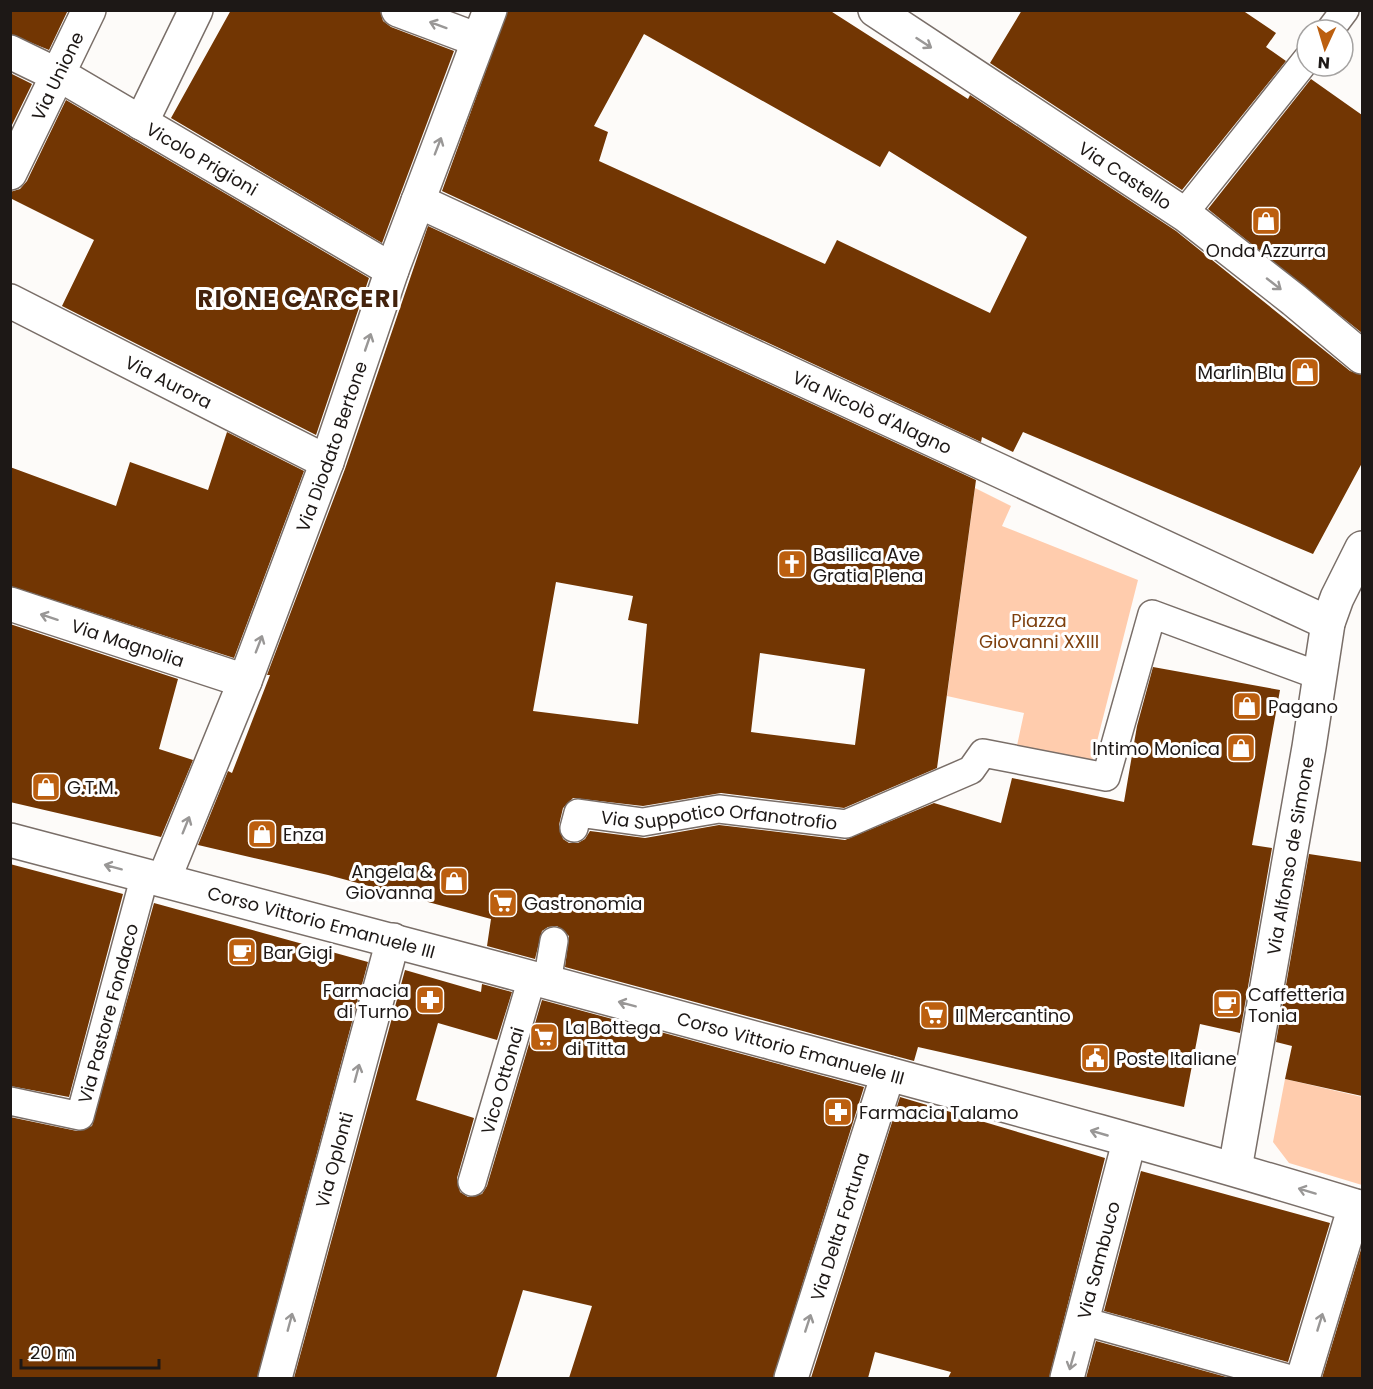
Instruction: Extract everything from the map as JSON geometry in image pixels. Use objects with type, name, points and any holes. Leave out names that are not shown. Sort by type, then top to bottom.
[{"type":"street","name":"Via Unione","points":[[10,172],[89,10]]},
{"type":"street","points":[[141,123],[196,10]]},
{"type":"street","points":[[398,10],[478,40]]},
{"type":"street","name":"Via Diodato Bertone","points":[[154,877],[245,681],[327,462],[417,201],[490,10]]},
{"type":"street","name":"Via Castello","points":[[875,10],[1187,216],[1362,357]]},
{"type":"street","name":"Vicolo Prigioni","points":[[10,52],[56,74],[392,270]]},
{"type":"street","name":"Via Nicolò d'Alagno","points":[[417,201],[1328,623]]},
{"type":"street","name":"Via Aurora","points":[[10,301],[327,462]]},
{"type":"street","name":"Via Alfonso de Simone","points":[[1235,1169],[1328,623],[1337,598],[1362,548]]},
{"type":"street","name":"Via Magnolia","points":[[10,604],[245,681]]},
{"type":"street","name":"Corso Vittorio Emanuele III","points":[[10,840],[393,940],[888,1074],[1235,1169],[1359,1207]]},
{"type":"street","name":"Via Oplonti","points":[[275,1378],[393,940]]},
{"type":"street","name":"Via Delta Fortuna","points":[[790,1378],[888,1074]]},
{"type":"street","name":"Via Sambuco","points":[[1067,1378],[1130,1142]]},
{"type":"street","points":[[1303,1378],[1359,1207]]},
{"type":"lane","points":[[1187,216],[1193,202],[1295,74]]},
{"type":"lane","name":"Via Suppotico Orfanotrofio","points":[[574,828],[578,813],[643,822],[719,808],[846,824],[971,770],[983,753],[1106,777],[1152,614],[1320,676]]},
{"type":"lane","name":"Via Pastore Fondaco","points":[[10,1101],[80,1116],[154,877]]},
{"type":"lane","points":[[539,980],[554,941]]},
{"type":"lane","name":"Vico Ottonai","points":[[472,1182],[539,980]]},
{"type":"lane","points":[[1083,1321],[1287,1378]]},
{"type":"green space","name":"Piazza Giovanni XXIII","points":[[975,488],[1011,506],[1002,526],[1138,580],[1090,769],[1015,755],[1024,713],[947,696]]},
{"type":"green space","points":[[1285,1079],[1362,1097],[1362,1185],[1289,1163],[1273,1142]]},
{"type":"building","points":[[10,10],[68,10],[49,50],[10,34]]},
{"type":"building","points":[[231,10],[380,10],[383,21],[391,27],[454,51],[382,243],[171,118]]},
{"type":"building","points":[[508,10],[829,10],[968,99],[970,95],[1176,231],[1350,371],[1362,375],[1362,463],[1313,554],[1023,432],[1013,452],[982,437],[981,442],[442,191]],"holes":[[[644,34],[880,167],[889,151],[1027,237],[990,313],[837,240],[825,264],[599,161],[608,132],[594,126]]]},
{"type":"building","points":[[1022,10],[1242,10],[1276,33],[1266,47],[1286,61],[1182,190],[990,63]]},
{"type":"building","points":[[10,73],[32,84],[10,129]]},
{"type":"building","points":[[1311,79],[1362,115],[1362,333],[1208,209]]},
{"type":"building","points":[[66,100],[369,278],[316,435],[62,306],[94,240],[10,198],[10,192],[20,189],[27,181]]},
{"type":"building","points":[[428,226],[976,480],[937,768],[844,808],[721,793],[643,806],[573,798],[563,808],[559,825],[563,839],[569,843],[578,843],[585,839],[590,831],[645,838],[719,825],[845,840],[934,803],[1001,823],[1012,778],[1124,802],[1137,726],[1153,667],[1280,690],[1252,845],[1272,848],[1240,1033],[1200,1024],[1184,1107],[918,1047],[914,1061],[565,967],[569,936],[557,926],[548,927],[542,931],[535,959],[487,946],[491,919],[328,875],[198,845],[228,771],[232,773],[345,469]],"holes":[[[556,582],[633,596],[628,620],[647,624],[638,724],[533,711]],[[760,653],[865,669],[855,745],[751,732]]]},
{"type":"building","points":[[227,432],[304,471],[234,658],[10,586],[10,467],[116,506],[130,462],[208,490]]},
{"type":"building","points":[[10,624],[178,679],[159,749],[193,760],[161,837],[10,802]]},
{"type":"building","points":[[1309,854],[1362,862],[1362,1096],[1285,1079],[1292,1046],[1276,1042]]},
{"type":"building","points":[[10,864],[123,894],[69,1097],[10,1086]]},
{"type":"building","points":[[154,903],[368,962],[257,1378],[10,1378],[10,1117],[77,1131],[92,1126]]},
{"type":"building","points":[[405,970],[481,992],[482,984],[512,992],[497,1040],[438,1023],[416,1100],[474,1118],[457,1178],[460,1192],[468,1197],[482,1194],[487,1186],[542,1000],[864,1087],[773,1378],[569,1378],[592,1306],[523,1290],[496,1378],[294,1378]]},
{"type":"building","points":[[900,1097],[1105,1158],[1049,1378],[948,1378],[951,1372],[875,1352],[868,1378],[811,1378]]},
{"type":"building","points":[[1141,1171],[1330,1223],[1288,1362],[1104,1311]]},
{"type":"building","points":[[1362,1246],[1362,1378],[1322,1378]]},
{"type":"building","points":[[1096,1341],[1230,1378],[1086,1378]]},
{"type":"place","name":"Onda Azzurra","points":[[1266,221]]},
{"type":"place","name":"Marlin Blu","points":[[1305,372]]},
{"type":"place","name":"Basilica Ave Gratia Plena","points":[[792,564]]},
{"type":"place","name":"Pagano","points":[[1247,706]]},
{"type":"place","name":"Intimo Monica","points":[[1241,748]]},
{"type":"place","name":"G.T.M.","points":[[46,787]]},
{"type":"place","name":"Enza","points":[[262,834]]},
{"type":"place","name":"Angela & Giovanna","points":[[454,881]]},
{"type":"place","name":"Gastronomia","points":[[503,903]]},
{"type":"place","name":"Bar Gigi","points":[[242,952]]},
{"type":"place","name":"Farmacia di Turno","points":[[430,1000]]},
{"type":"place","name":"Caffetteria Tonia","points":[[1227,1004]]},
{"type":"place","name":"Il Mercantino","points":[[934,1015]]},
{"type":"place","name":"La Bottega di Titta","points":[[544,1037]]},
{"type":"place","name":"Poste Italiane","points":[[1095,1058]]},
{"type":"place","name":"Farmacia Talamo","points":[[838,1112]]},
{"type":"district","name":"RIONE CARCERI","points":[[299,298]]}]
